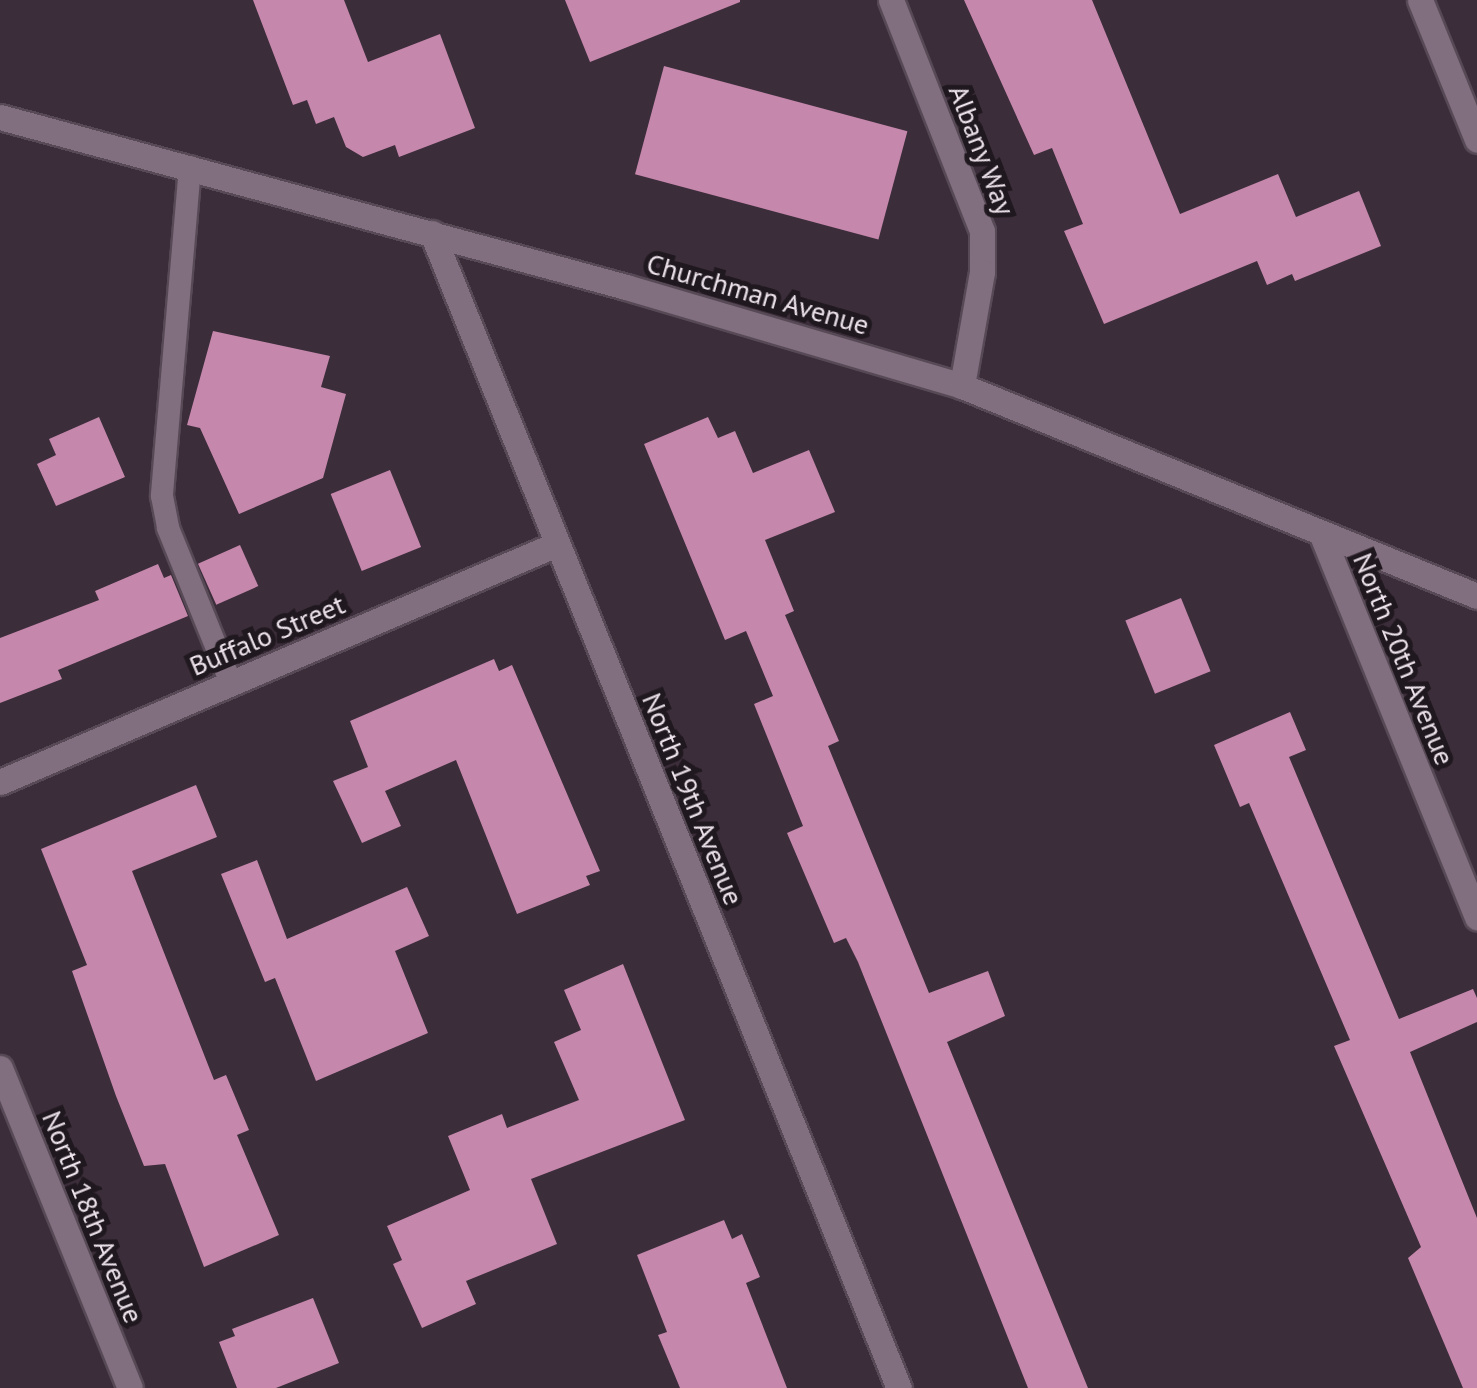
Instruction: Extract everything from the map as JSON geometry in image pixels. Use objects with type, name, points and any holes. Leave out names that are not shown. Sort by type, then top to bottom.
[{"type":"street","name":"Albany Way","points":[[891,0],[982,231],[982,272],[962,386]]},
{"type":"street","points":[[1420,0],[1477,140]]},
{"type":"street","name":"Churchman Avenue","points":[[0,117],[432,233],[962,386],[1477,596]]},
{"type":"street","name":"North 19th Avenue","points":[[432,233],[899,1388]]},
{"type":"street","name":"North 20th Avenue","points":[[1321,533],[1477,918]]},
{"type":"street","name":"Buffalo Street","points":[[0,782],[557,544]]},
{"type":"street","name":"North 18th Avenue","points":[[0,1068],[130,1388]]},
{"type":"lane","points":[[190,167],[162,496],[168,528],[231,683]]},
{"type":"building","points":[[253,0],[344,0],[368,62],[440,34],[475,128],[399,157],[395,145],[363,157],[346,147],[334,117],[316,124],[307,100],[293,105]]},
{"type":"building","points":[[565,0],[740,0],[740,2],[590,62]]},
{"type":"building","points":[[964,0],[1092,0],[1180,214],[1278,174],[1296,217],[1359,191],[1381,246],[1295,281],[1292,274],[1267,285],[1257,261],[1104,324],[1064,231],[1083,224],[1052,148],[1034,155]]},
{"type":"building","points":[[664,66],[907,131],[878,239],[635,174]]},
{"type":"building","points":[[213,331],[330,356],[321,387],[346,394],[323,478],[239,514],[200,428],[187,425]]},
{"type":"building","points":[[99,417],[125,477],[56,506],[37,464],[56,455],[49,439]]},
{"type":"building","points":[[708,417],[718,438],[735,431],[753,473],[809,450],[835,512],[765,540],[794,611],[785,615],[839,741],[828,746],[929,993],[988,971],[1005,1016],[947,1042],[1088,1388],[1028,1388],[858,962],[846,938],[834,943],[787,833],[803,826],[754,704],[773,696],[746,631],[725,640],[644,444]]},
{"type":"building","points":[[390,470],[421,547],[362,571],[331,494]]},
{"type":"building","points":[[240,545],[258,586],[216,605],[198,564]]},
{"type":"building","points":[[158,564],[164,578],[171,575],[188,616],[58,670],[62,679],[0,703],[0,638],[99,600],[95,591]]},
{"type":"building","points":[[1181,598],[1211,671],[1155,694],[1125,620]]},
{"type":"building","points":[[494,659],[499,671],[512,665],[600,871],[586,876],[590,885],[517,914],[456,760],[385,791],[401,826],[362,843],[333,781],[368,767],[350,721]]},
{"type":"building","points":[[1290,712],[1306,750],[1289,757],[1399,1019],[1473,989],[1477,998],[1477,1022],[1410,1052],[1477,1218],[1477,1388],[1463,1388],[1408,1258],[1421,1247],[1334,1046],[1350,1040],[1249,803],[1240,807],[1214,745]]},
{"type":"building","points":[[196,785],[217,837],[132,871],[214,1080],[226,1075],[249,1130],[237,1135],[279,1235],[204,1267],[165,1164],[144,1166],[116,1096],[72,971],[87,965],[41,849]]},
{"type":"building","points":[[257,860],[287,939],[407,887],[429,936],[395,951],[428,1033],[316,1081],[275,978],[265,982],[221,874]]},
{"type":"building","points":[[623,964],[685,1120],[531,1179],[557,1244],[466,1281],[476,1304],[422,1328],[393,1264],[402,1260],[387,1226],[470,1190],[448,1136],[502,1114],[507,1128],[579,1100],[554,1042],[581,1030],[564,990]]},
{"type":"building","points":[[724,1220],[732,1239],[742,1234],[760,1277],[746,1283],[787,1388],[680,1388],[658,1335],[667,1332],[637,1255]]},
{"type":"building","points":[[313,1298],[339,1363],[276,1388],[237,1388],[219,1342],[235,1336],[232,1329]]}]
